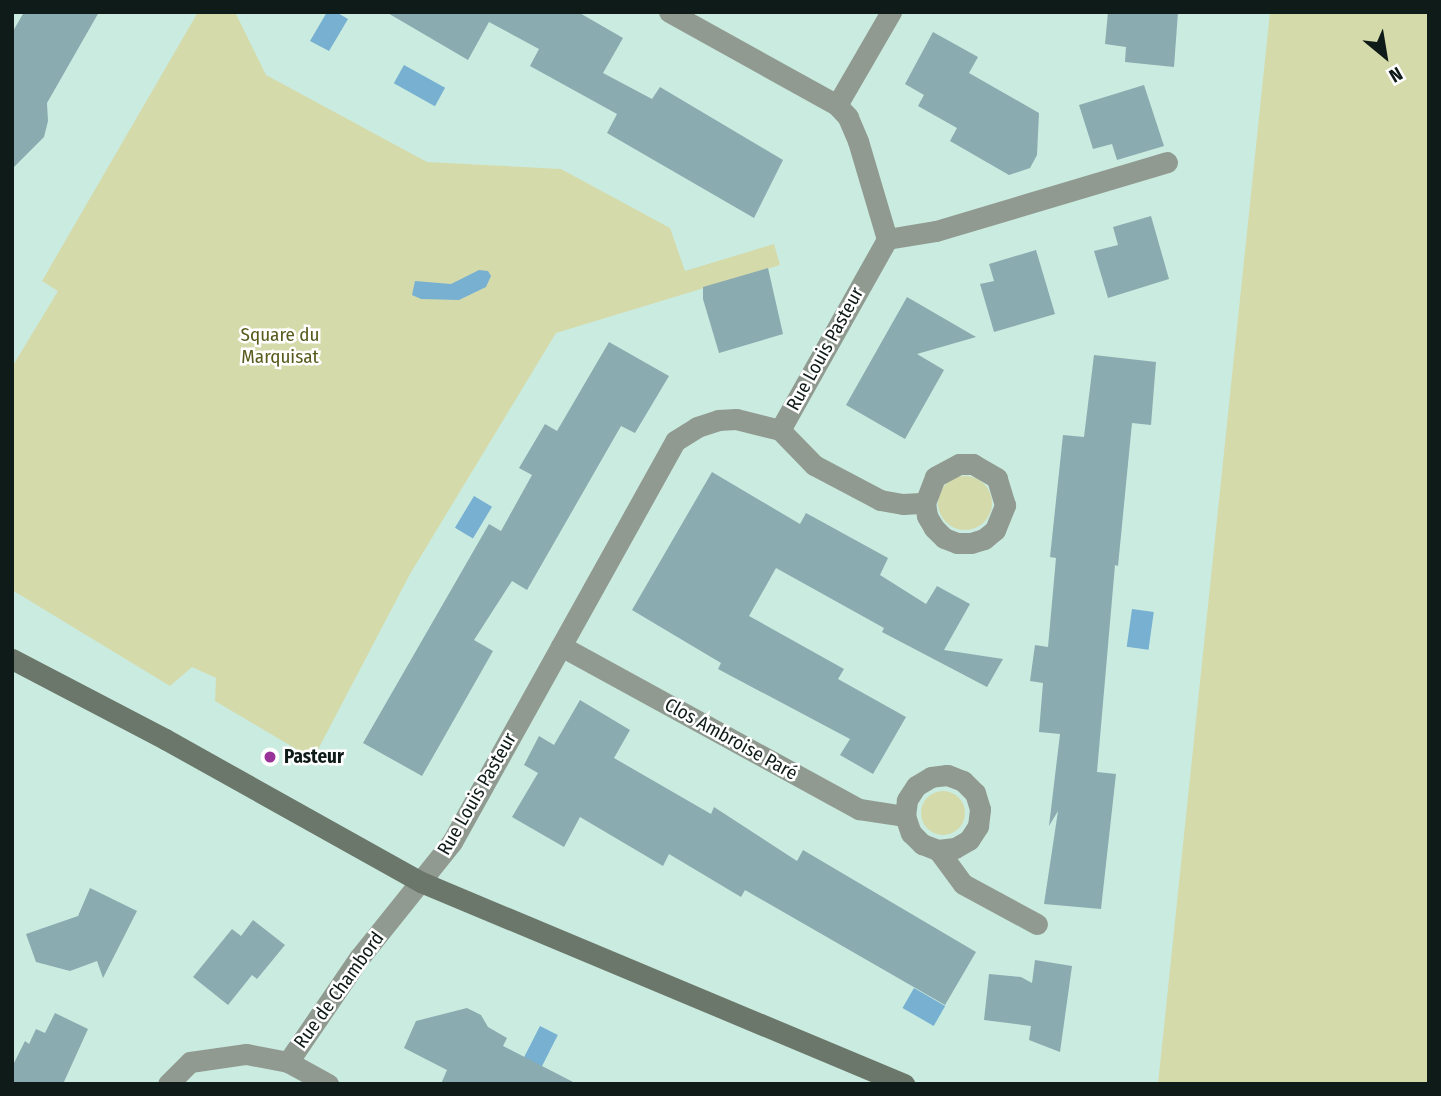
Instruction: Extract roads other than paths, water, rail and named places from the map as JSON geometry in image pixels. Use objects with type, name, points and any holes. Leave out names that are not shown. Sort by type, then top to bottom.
[{"type":"main road","points":[[12,659],[165,739],[421,883],[904,1084]]},
{"type":"street","points":[[669,12],[837,105],[848,117],[858,141],[887,239],[936,231],[1167,162]]},
{"type":"street","points":[[837,105],[891,12]]},
{"type":"street","name":"Rue Louis Pasteur","points":[[421,883],[452,842],[675,441],[697,427],[718,420],[736,419],[780,430],[887,239]]},
{"type":"street","points":[[780,430],[814,465],[880,500],[903,504],[925,503]]},
{"type":"street","name":"Clos Ambroise Paré","points":[[561,646],[859,809],[905,816]]},
{"type":"street","points":[[947,775],[963,781],[975,793],[980,809],[978,826],[974,833],[955,848],[938,850],[922,844],[911,832],[905,816],[907,800],[916,786],[931,777],[947,775]]},
{"type":"street","points":[[938,850],[963,884],[1037,924]]},
{"type":"street","name":"Rue de Chambord","points":[[168,1084],[190,1062],[246,1055],[288,1062],[359,958],[421,883]]},
{"type":"street","points":[[288,1062],[328,1084]]},
{"type":"water","points":[[327,12],[336,12],[348,19],[329,51],[310,41]]},
{"type":"water","points":[[404,65],[445,88],[435,106],[394,83]]},
{"type":"water","points":[[479,270],[488,271],[491,276],[486,287],[459,300],[421,299],[412,295],[415,281],[451,284]]},
{"type":"water","points":[[474,496],[492,507],[473,539],[455,528]]},
{"type":"water","points":[[1132,609],[1154,612],[1148,650],[1127,647]]},
{"type":"water","points":[[914,988],[945,1006],[934,1026],[902,1008]]},
{"type":"water","points":[[540,1026],[558,1035],[537,1075],[520,1066]]},
{"type":"place","name":"Pasteur","points":[[270,757]]},
{"type":"park label","name":"Square du Marquisat","points":[[280,346]]}]
